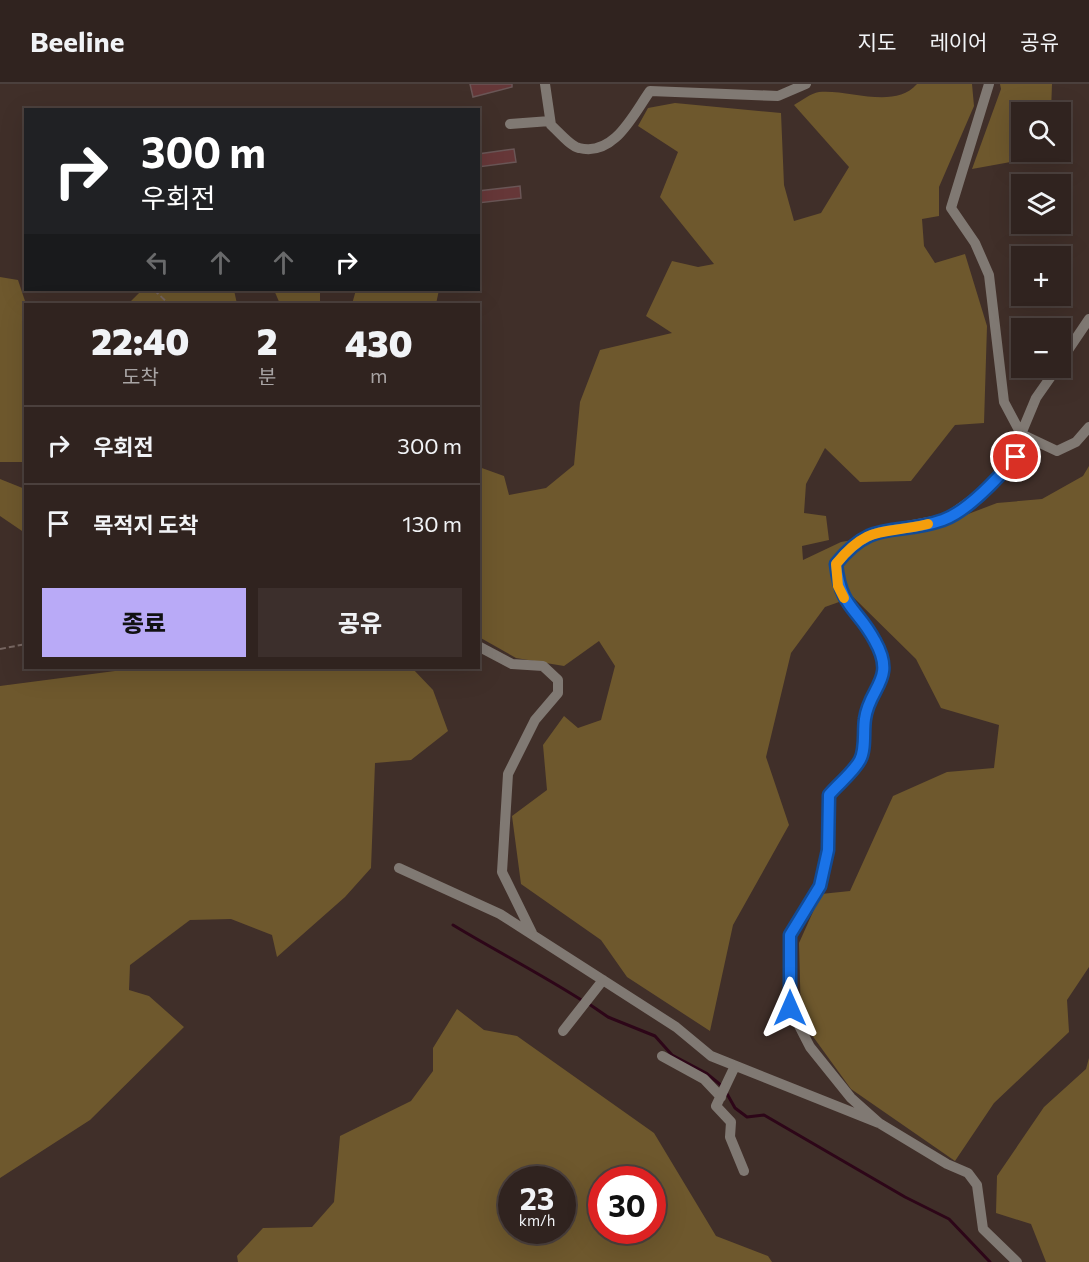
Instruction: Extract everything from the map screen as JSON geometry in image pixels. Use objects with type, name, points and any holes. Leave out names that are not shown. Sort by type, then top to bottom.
[{"type":"street","points":[[545,84],[551,125],[578,148],[600,149],[617,137],[650,91],[777,96],[806,84]]},
{"type":"street","points":[[989,84],[951,207],[975,243],[989,275],[1004,402],[1021,434],[1057,451],[1076,442],[1089,426]]},
{"type":"street","points":[[510,124],[550,121]]},
{"type":"street","points":[[1071,346],[1089,319]]},
{"type":"street","points":[[879,1124],[851,1098],[810,1047],[790,1008],[790,935],[820,886],[828,850],[829,795],[861,760],[865,716],[882,682],[884,662],[875,640],[850,609],[838,586],[836,564],[849,548],[875,532],[945,519],[997,479],[1016,457],[1021,434],[1036,399],[1050,378]]},
{"type":"street","points":[[480,647],[512,664],[543,666],[558,680],[558,693],[536,720],[508,774],[502,872],[532,933]]},
{"type":"street","points":[[399,868],[500,914],[532,933],[676,1027],[711,1056],[879,1124],[947,1164],[968,1173],[977,1185],[983,1229],[1017,1262]]},
{"type":"street","points":[[563,1031],[603,980]]},
{"type":"street","points":[[662,1056],[704,1078],[721,1096]]},
{"type":"street","points":[[735,1066],[716,1106],[731,1122],[730,1137],[744,1171]]},
{"type":"path","points":[[155,291],[168,303]]},
{"type":"path","points":[[0,649],[24,644]]},
{"type":"shaded area","points":[[917,84],[972,84],[974,106],[939,187],[939,216],[922,219],[924,246],[935,263],[965,254],[987,326],[984,423],[955,425],[911,481],[860,482],[825,448],[806,484],[804,513],[826,516],[829,540],[802,546],[803,560],[841,542],[942,524],[997,503],[1042,499],[1083,476],[1089,466],[1089,967],[1067,1000],[1069,1032],[994,1103],[955,1161],[851,1089],[801,1020],[799,943],[821,894],[850,891],[893,796],[947,772],[994,768],[999,725],[941,708],[916,659],[853,597],[825,607],[791,653],[766,757],[789,825],[733,925],[710,1031],[627,977],[601,940],[521,884],[512,816],[547,790],[543,745],[564,716],[578,728],[601,720],[615,666],[599,641],[564,666],[516,658],[480,638],[480,467],[504,476],[509,495],[546,488],[574,465],[580,402],[600,350],[672,333],[646,316],[672,261],[698,267],[714,264],[660,197],[678,152],[638,126],[648,108],[675,103],[781,113],[784,185],[794,221],[821,213],[849,167],[794,105],[809,95],[819,92],[884,97],[907,92]]},
{"type":"shaded area","points":[[1000,84],[1052,84],[1051,102],[1011,102],[1011,162],[972,169],[1001,89]]},
{"type":"shaded area","points":[[0,277],[18,280],[26,303],[24,462],[0,462]]},
{"type":"shaded area","points":[[141,291],[234,291],[237,303],[129,303]]},
{"type":"shaded area","points":[[274,291],[320,291],[320,303],[280,303]]},
{"type":"shaded area","points":[[356,291],[439,291],[436,303],[352,303]]},
{"type":"shaded area","points":[[0,479],[24,489],[24,532],[0,516]]},
{"type":"shaded area","points":[[130,669],[413,669],[433,690],[448,731],[411,760],[375,763],[371,868],[345,897],[277,957],[272,935],[231,919],[190,920],[130,965],[129,990],[149,996],[184,1027],[90,1120],[0,1178],[0,686]]},
{"type":"shaded area","points":[[457,1009],[484,1030],[517,1036],[654,1133],[716,1236],[768,1256],[772,1262],[238,1262],[237,1256],[263,1228],[312,1227],[334,1202],[340,1136],[411,1101],[433,1071],[433,1048]]},
{"type":"shaded area","points":[[1089,1058],[1089,1262],[1046,1262],[1031,1224],[996,1213],[997,1176],[1044,1107],[1086,1069]]},
{"type":"building","points":[[470,84],[512,84],[512,87],[473,97]]},
{"type":"building","points":[[514,149],[516,162],[480,167],[480,154]]},
{"type":"building","points":[[520,186],[521,198],[480,203],[480,191]]},
{"type":"waterway","points":[[453,925],[583,1001]]},
{"type":"waterway","points":[[589,1004],[608,1017],[655,1036],[672,1055],[706,1073],[722,1086]]},
{"type":"waterway","points":[[726,1092],[735,1108],[747,1117],[764,1115],[905,1197],[949,1219],[990,1262]]},
{"type":"slow traffic","points":[[844,598],[838,586],[836,564],[849,548],[875,532],[928,524]]},
{"type":"route","points":[[790,1008],[790,935],[820,886],[828,850],[829,795],[861,760],[865,716],[882,682],[884,662],[875,640],[850,609],[838,586],[836,564],[849,548],[875,532],[924,525],[945,519],[991,486],[1016,457]]}]
